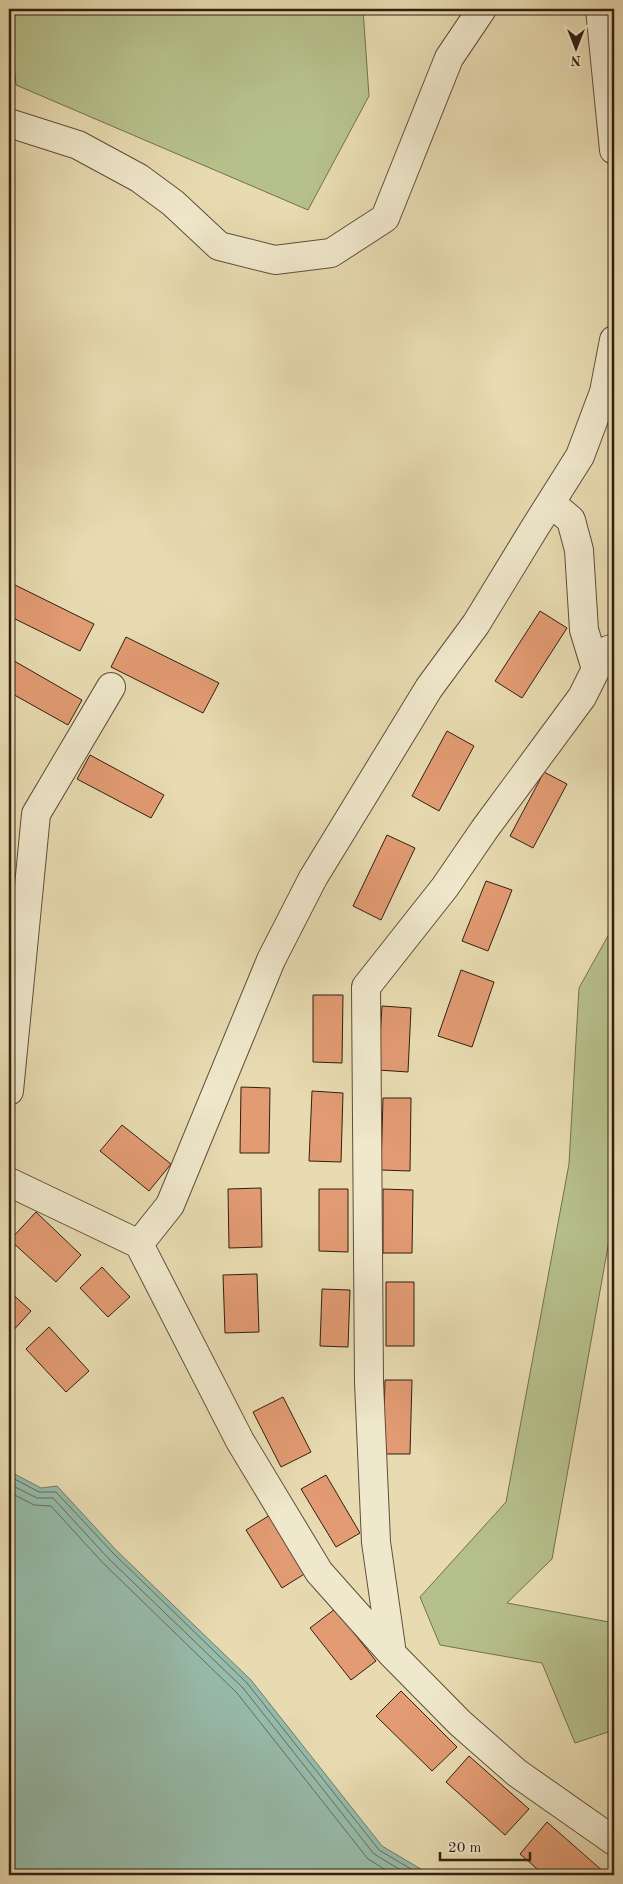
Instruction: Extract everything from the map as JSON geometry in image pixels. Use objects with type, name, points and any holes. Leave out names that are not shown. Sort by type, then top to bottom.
[{"type":"street","points":[[9,123],[78,145],[139,178],[173,203],[219,246],[274,260],[332,253],[385,218],[449,58],[482,9]]},
{"type":"street","points":[[600,9],[614,150]]},
{"type":"street","points":[[139,1244],[170,1206],[271,960],[313,878],[429,688],[476,624],[580,456],[604,421],[604,392],[614,340]]},
{"type":"street","points":[[392,1654],[376,1542],[369,1382],[366,987],[445,887],[484,830],[582,697],[603,652],[584,630],[578,550],[571,520],[551,503]]},
{"type":"street","points":[[9,1091],[36,814],[111,687]]},
{"type":"street","points":[[9,1182],[139,1244],[240,1441],[319,1572],[392,1654],[460,1723],[517,1773],[614,1841]]},
{"type":"green space","points":[[9,9],[363,9],[369,96],[308,210],[16,85]]},
{"type":"green space","points":[[614,925],[614,1213],[552,1559],[507,1603],[614,1623],[614,1730],[575,1743],[542,1663],[440,1645],[420,1597],[506,1502],[569,1164],[579,988]]},
{"type":"water","points":[[9,1471],[41,1488],[57,1486],[116,1550],[251,1680],[382,1846],[431,1875],[9,1875]]},
{"type":"building","points":[[9,582],[94,624],[80,651],[9,616]]},
{"type":"building","points":[[540,611],[567,628],[522,698],[495,681]]},
{"type":"building","points":[[126,637],[219,683],[203,713],[111,667]]},
{"type":"building","points":[[9,658],[82,700],[68,725],[9,692]]},
{"type":"building","points":[[447,731],[474,746],[439,811],[412,796]]},
{"type":"building","points":[[90,755],[164,795],[151,818],[77,779]]},
{"type":"building","points":[[544,772],[567,784],[533,848],[510,836]]},
{"type":"building","points":[[387,835],[415,848],[381,920],[353,906]]},
{"type":"building","points":[[486,881],[512,890],[488,951],[462,941]]},
{"type":"building","points":[[461,970],[494,982],[472,1047],[438,1036]]},
{"type":"building","points":[[313,995],[343,995],[342,1063],[313,1062]]},
{"type":"building","points":[[382,1006],[411,1008],[408,1072],[378,1070]]},
{"type":"building","points":[[241,1087],[270,1088],[269,1153],[240,1153]]},
{"type":"building","points":[[312,1091],[343,1093],[341,1162],[309,1161]]},
{"type":"building","points":[[383,1098],[411,1098],[410,1171],[381,1170]]},
{"type":"building","points":[[122,1125],[171,1164],[149,1191],[100,1151]]},
{"type":"building","points":[[261,1188],[262,1247],[229,1248],[228,1189]]},
{"type":"building","points":[[319,1189],[348,1189],[348,1252],[319,1251]]},
{"type":"building","points":[[383,1189],[413,1190],[412,1253],[383,1253]]},
{"type":"building","points":[[36,1212],[81,1255],[56,1282],[10,1240]]},
{"type":"building","points":[[102,1267],[130,1297],[108,1317],[80,1288]]},
{"type":"building","points":[[257,1274],[259,1332],[225,1333],[223,1275]]},
{"type":"building","points":[[386,1282],[414,1282],[414,1346],[386,1346]]},
{"type":"building","points":[[322,1289],[350,1290],[348,1347],[320,1346]]},
{"type":"building","points":[[9,1291],[31,1311],[9,1335]]},
{"type":"building","points":[[49,1327],[89,1371],[66,1392],[26,1349]]},
{"type":"building","points":[[385,1380],[412,1380],[410,1454],[383,1454]]},
{"type":"building","points":[[283,1397],[311,1452],[281,1467],[253,1412]]},
{"type":"building","points":[[326,1475],[360,1533],[336,1547],[301,1489]]},
{"type":"building","points":[[270,1515],[306,1573],[282,1588],[246,1530]]},
{"type":"building","points":[[335,1609],[376,1661],[351,1680],[310,1628]]},
{"type":"building","points":[[401,1691],[457,1747],[432,1771],[376,1716]]},
{"type":"building","points":[[469,1756],[529,1809],[505,1835],[446,1782]]},
{"type":"building","points":[[547,1822],[605,1873],[604,1875],[544,1875],[520,1854]]}]
